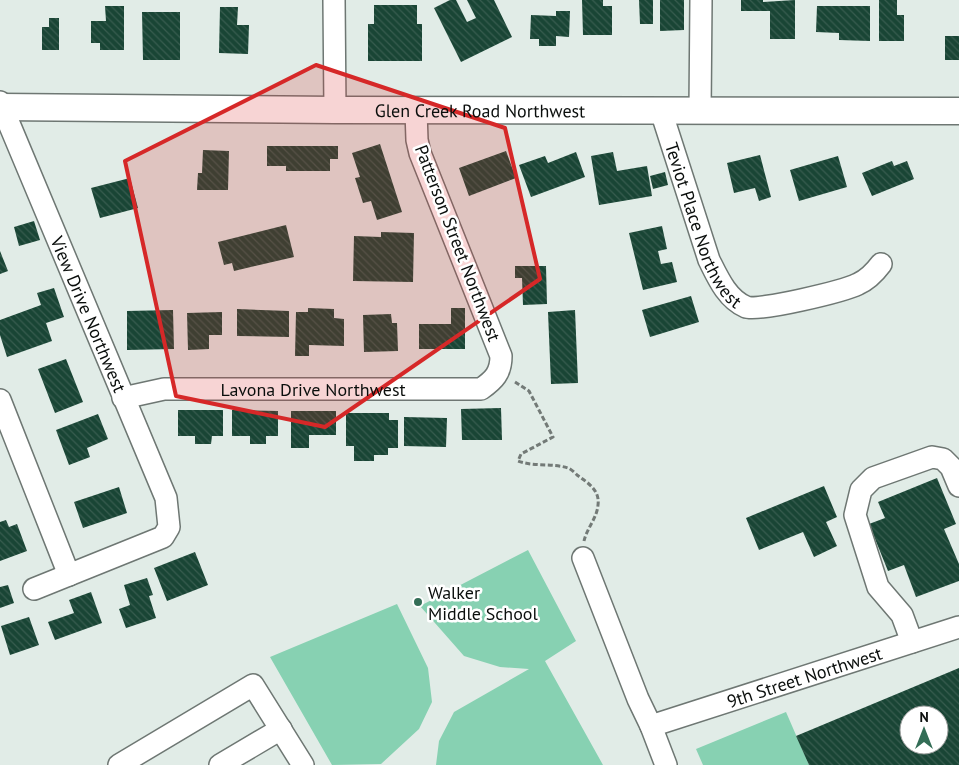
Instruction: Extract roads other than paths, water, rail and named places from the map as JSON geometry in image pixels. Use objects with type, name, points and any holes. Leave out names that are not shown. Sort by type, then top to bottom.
[{"type":"main road","name":"Glen Creek Road Northwest","points":[[1,106],[416,111],[959,111]]},
{"type":"street","points":[[334,0],[335,110]]},
{"type":"street","points":[[700,111],[701,0]]},
{"type":"street","name":"View Drive Northwest","points":[[1,106],[166,498],[169,528],[163,537],[70,575]]},
{"type":"street","name":"Patterson Street Northwest","points":[[416,111],[417,140],[420,153],[501,356],[499,374]]},
{"type":"street","name":"Teviot Place Northwest","points":[[661,111],[709,260],[721,283],[734,300],[748,308],[762,308],[836,292],[859,284],[881,264]]},
{"type":"street","name":"Lavona Drive Northwest","points":[[123,398],[164,389],[481,389],[499,374]]},
{"type":"street","points":[[0,400],[70,575],[34,589]]},
{"type":"street","points":[[912,642],[902,614],[878,587],[855,515],[861,490],[873,478],[932,457],[943,459],[951,466],[959,486]]},
{"type":"street","points":[[582,558],[666,765]]},
{"type":"street","name":"9th Street Northwest","points":[[651,726],[959,628]]},
{"type":"street","points":[[119,765],[253,685],[302,765]]},
{"type":"street","points":[[220,765],[281,729]]},
{"type":"place","name":"Walker Middle School","points":[[418,602]]}]
